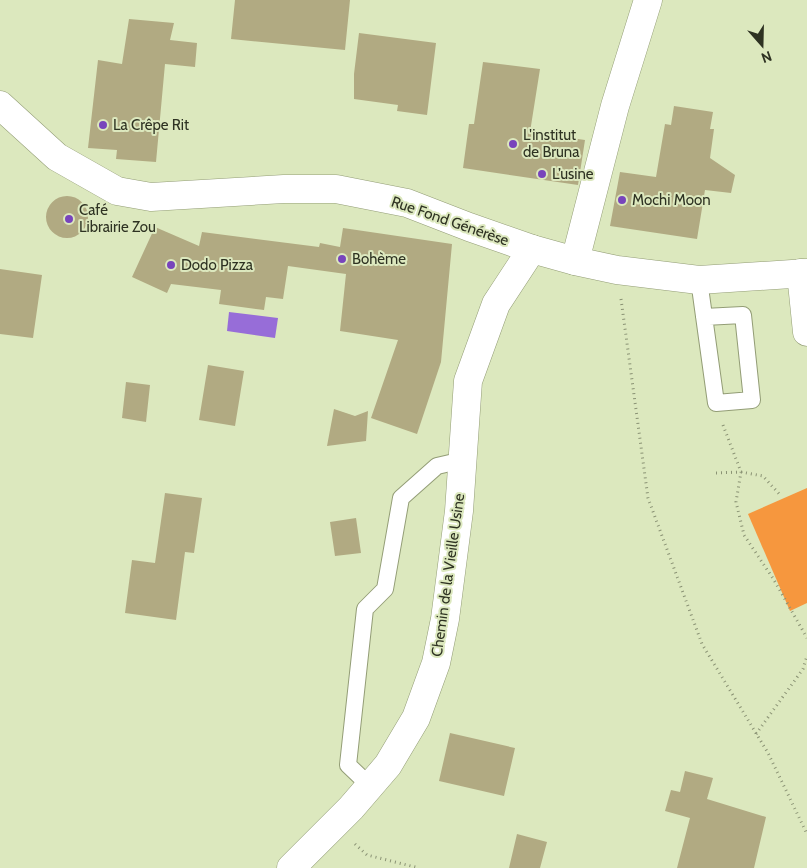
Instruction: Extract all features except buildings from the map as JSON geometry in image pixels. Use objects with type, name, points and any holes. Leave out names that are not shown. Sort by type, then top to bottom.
[{"type":"street","points":[[575,261],[615,106],[648,0]]},
{"type":"street","name":"Rue Fond Générèse","points":[[0,105],[57,157],[117,191],[151,197],[166,197],[284,189],[336,189],[407,203],[532,249],[617,270],[699,280],[804,273]]},
{"type":"street","name":"Chemin de la Vieille Usine","points":[[291,868],[351,808],[388,765],[416,718],[436,663],[445,619],[458,520],[468,381],[496,304],[532,249]]},
{"type":"street","points":[[804,273],[807,332]]},
{"type":"lane","points":[[699,280],[704,317],[716,403],[752,400],[743,315],[704,317]]},
{"type":"lane","points":[[370,786],[348,765],[365,610],[384,589],[401,498],[437,466],[463,460]]},
{"type":"path","points":[[617,270],[648,498],[702,644],[768,753],[807,834]]},
{"type":"path","points":[[716,403],[741,472],[736,502],[744,534],[774,580],[807,638]]},
{"type":"path","points":[[716,473],[741,472],[763,476],[781,496]]},
{"type":"path","points":[[756,734],[803,669],[807,656]]},
{"type":"path","points":[[351,808],[349,838],[367,855],[419,868]]},
{"type":"shaded area","points":[[229,312],[278,318],[275,338],[227,331]]},
{"type":"shaded area","points":[[807,488],[807,603],[790,611],[748,514]]},
{"type":"place","name":"La Crêpe Rit","points":[[103,125]]},
{"type":"place","name":"L'institut de Bruna","points":[[513,144]]},
{"type":"place","name":"L’usine","points":[[542,174]]},
{"type":"place","name":"Mochi Moon","points":[[622,200]]},
{"type":"place","name":"Café Librairie Zou","points":[[69,219]]},
{"type":"place","name":"Bohème","points":[[342,259]]},
{"type":"place","name":"Dodo Pizza","points":[[171,265]]}]
